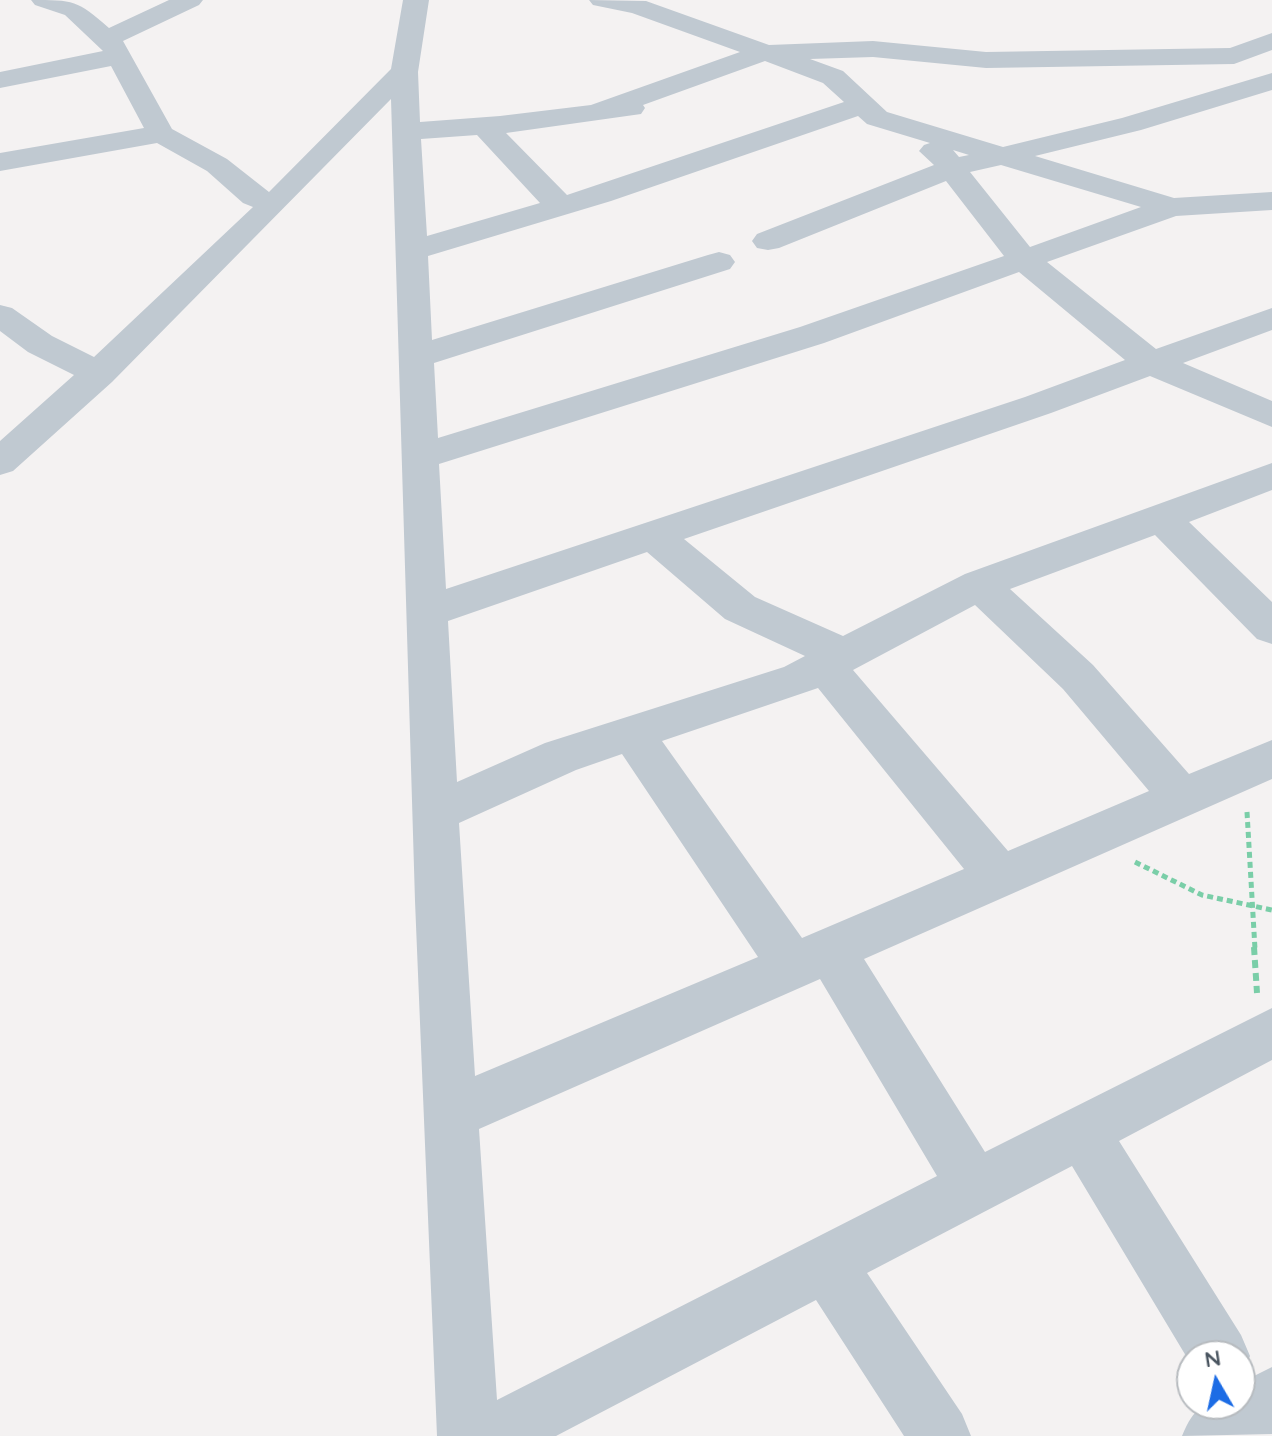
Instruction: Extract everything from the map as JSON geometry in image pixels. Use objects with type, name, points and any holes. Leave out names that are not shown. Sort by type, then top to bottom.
[{"type":"street","points":[[44,0],[74,10],[112,48],[161,134],[217,165],[254,197],[274,204]]},
{"type":"street","points":[[0,80],[112,48],[190,0]]},
{"type":"street","points":[[416,0],[404,72],[435,813],[468,1436]]},
{"type":"street","points":[[602,0],[637,6],[833,77],[870,112],[942,156],[1024,260],[1151,363],[1272,442]]},
{"type":"street","points":[[601,110],[763,53],[873,49],[986,60],[1234,56],[1272,41]]},
{"type":"street","points":[[986,60],[1072,83]]},
{"type":"street","points":[[0,462],[100,374],[274,204],[352,120],[404,72]]},
{"type":"street","points":[[768,241],[952,168],[1131,124],[1272,81]]},
{"type":"street","points":[[407,131],[484,126],[601,110],[693,103]]},
{"type":"street","points":[[411,251],[870,112],[1001,156],[1172,207]]},
{"type":"street","points":[[484,126],[561,207]]},
{"type":"street","points":[[0,162],[161,134]]},
{"type":"street","points":[[419,457],[812,335],[1172,207],[1272,201]]},
{"type":"street","points":[[415,357],[719,262]]},
{"type":"street","points":[[0,315],[40,344],[100,374]]},
{"type":"street","points":[[426,612],[1023,410],[1272,318]]},
{"type":"street","points":[[1151,363],[1272,415]]},
{"type":"street","points":[[435,813],[561,756],[798,679],[979,585],[1272,476]]},
{"type":"street","points":[[1161,517],[1272,628]]},
{"type":"street","points":[[652,535],[740,608],[834,660],[1000,877]]},
{"type":"street","points":[[979,585],[1078,677],[1182,798]]},
{"type":"street","points":[[632,733],[812,958],[975,1188]]},
{"type":"street","points":[[450,1114],[1259,765]]},
{"type":"street","points":[[492,1436],[1266,1036]]},
{"type":"street","points":[[1083,1133],[1210,1340]]},
{"type":"street","points":[[827,1265],[940,1436]]},
{"type":"path","points":[[1259,765],[1250,905],[1266,1036]]},
{"type":"path","points":[[1088,839],[1202,895],[1272,910]]}]
